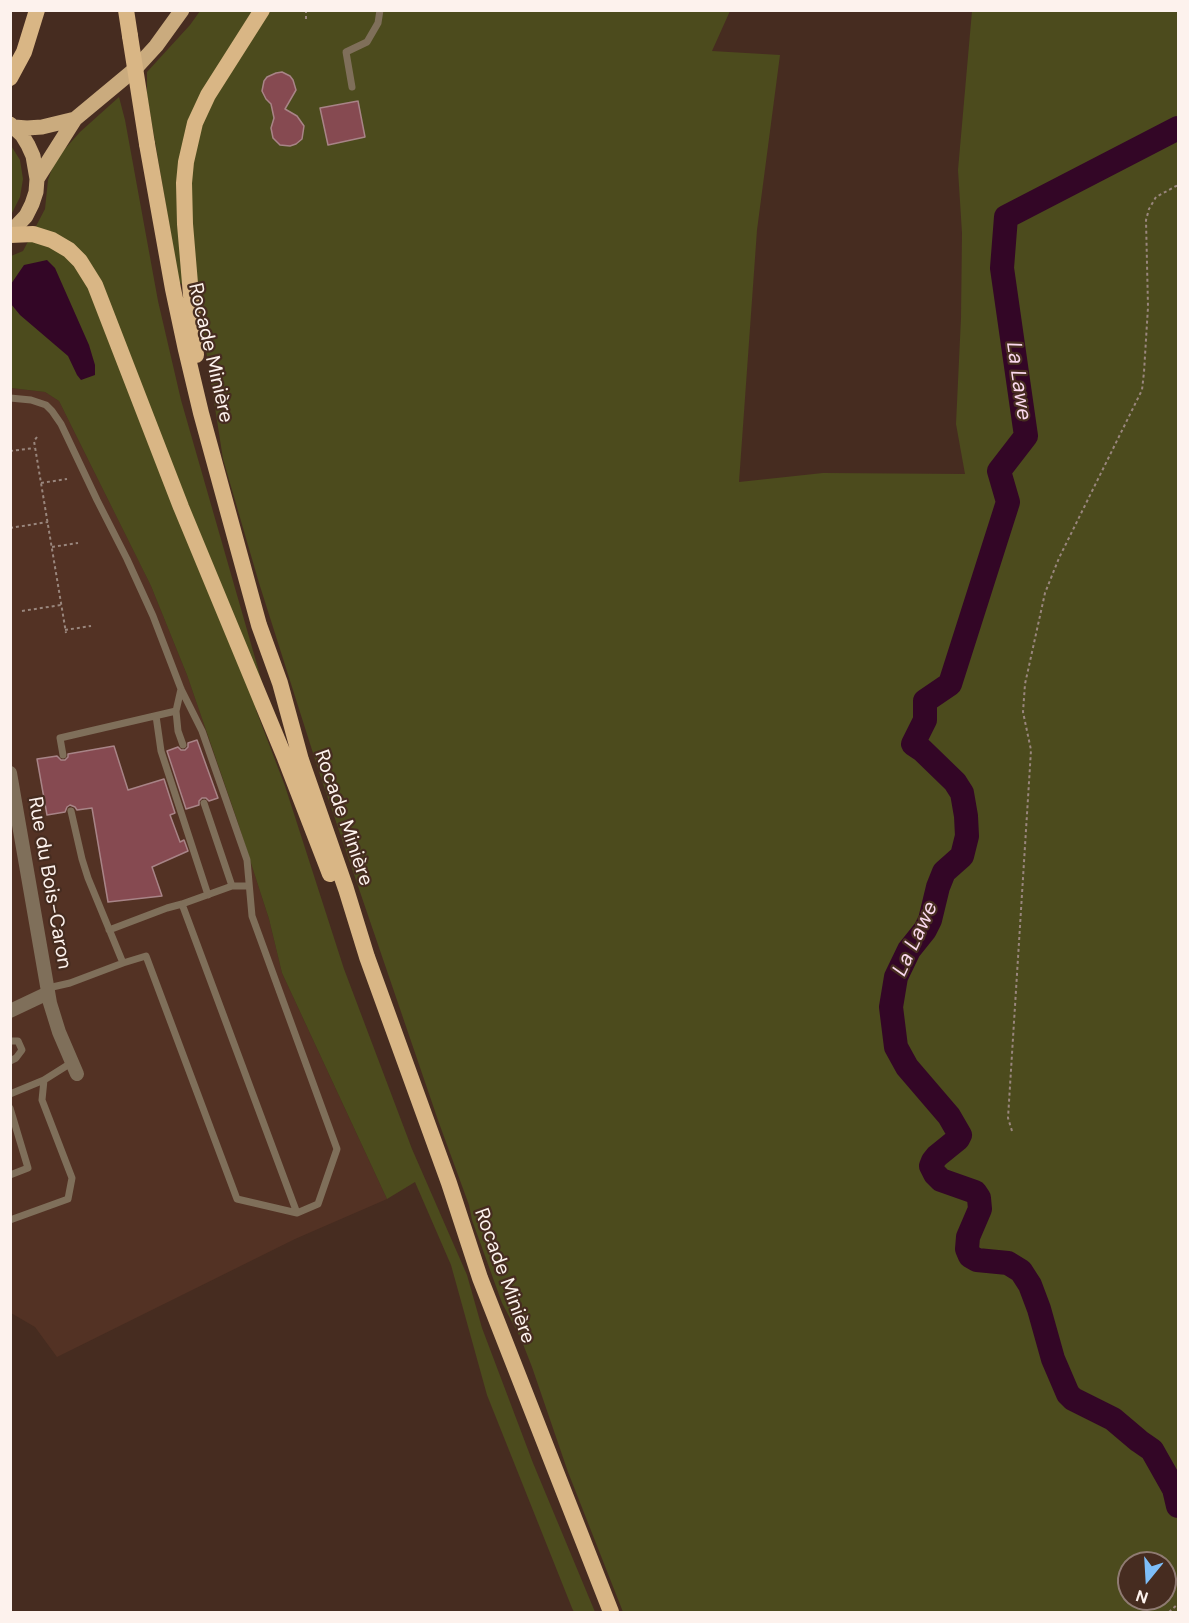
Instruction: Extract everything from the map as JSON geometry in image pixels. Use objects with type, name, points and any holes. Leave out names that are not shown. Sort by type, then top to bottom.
[{"type":"highway","points":[[10,78],[24,52],[37,10]]},
{"type":"highway","name":"Rocade Minière","points":[[126,10],[147,144],[186,350],[259,625],[280,683],[301,760],[367,957],[449,1183],[480,1278],[611,1612]]},
{"type":"highway","points":[[201,413],[185,224],[186,162],[195,123],[208,95],[262,10]]},
{"type":"highway","points":[[10,234],[33,234],[52,240],[69,250],[95,285],[181,507],[285,758],[321,854],[367,957]]},
{"type":"main road","points":[[10,234],[26,216],[32,204],[37,179],[75,119],[134,70],[156,46],[182,10]]},
{"type":"main road","points":[[12,125],[27,129],[75,119]]},
{"type":"main road","points":[[12,125],[28,145],[33,156],[37,179]]},
{"type":"street","name":"Rue du Bois-Caron","points":[[10,773],[48,991],[10,1011]]},
{"type":"street","points":[[48,991],[54,1018],[74,1069]]},
{"type":"lane","points":[[352,87],[346,52],[367,42],[378,22],[380,10]]},
{"type":"lane","points":[[10,398],[31,400],[46,405],[61,424],[153,616],[181,689],[202,731],[247,860],[252,916],[337,1149],[318,1204],[297,1214],[237,1199],[146,956],[48,991]]},
{"type":"lane","points":[[181,689],[176,711],[178,731],[183,745]]},
{"type":"lane","points":[[63,755],[60,738],[176,711]]},
{"type":"lane","points":[[156,716],[161,751],[208,895]]},
{"type":"lane","points":[[204,803],[232,886]]},
{"type":"lane","points":[[71,811],[82,859],[123,963]]},
{"type":"lane","points":[[109,930],[232,886],[248,886]]},
{"type":"lane","points":[[182,904],[297,1214]]},
{"type":"lane","points":[[10,1041],[18,1041],[22,1050],[16,1058],[10,1060]]},
{"type":"lane","points":[[10,1094],[74,1069]]},
{"type":"lane","points":[[10,1220],[68,1199],[72,1178],[42,1100],[44,1080]]},
{"type":"lane","points":[[10,1108],[28,1168],[10,1175]]},
{"type":"path","points":[[306,10],[306,21]]},
{"type":"path","points":[[1012,1131],[1008,1118],[1031,750],[1023,712],[1025,684],[1045,593],[1059,558],[1142,390],[1148,307],[1146,220],[1156,196],[1179,185]]},
{"type":"path","points":[[37,437],[34,441],[66,632],[91,626]]},
{"type":"path","points":[[10,451],[36,448]]},
{"type":"path","points":[[41,483],[67,479]]},
{"type":"path","points":[[10,528],[48,522]]},
{"type":"path","points":[[52,547],[78,543]]},
{"type":"path","points":[[22,611],[61,605]]},
{"type":"path","points":[[1168,1612],[1179,1604]]},
{"type":"shaded area","points":[[200,11],[730,11],[712,51],[780,55],[757,230],[739,482],[823,473],[965,474],[956,424],[962,233],[958,170],[972,11],[1178,11],[1178,1612],[623,1612],[568,1472],[532,1367],[521,1339],[502,1303],[472,1220],[469,1205],[319,772],[259,583],[223,459],[199,305],[179,282],[147,95],[147,72]]},
{"type":"shaded area","points":[[119,97],[158,301],[181,400],[268,703],[256,710],[285,786],[344,969],[412,1149],[467,1275],[482,1328],[533,1463],[595,1612],[574,1612],[572,1608],[487,1395],[451,1265],[415,1182],[387,1199],[282,973],[269,919],[237,820],[187,675],[151,586],[59,401],[45,392],[11,388],[11,256],[23,251],[45,209],[48,180],[55,160],[80,132]]},
{"type":"shaded area","points":[[10,144],[20,160],[23,179],[20,197],[11,215]]},
{"type":"shaded area","points":[[47,260],[55,268],[89,345],[95,365],[95,375],[81,380],[68,356],[20,315],[11,304],[11,284],[24,265]]},
{"type":"shaded area","points":[[11,388],[45,392],[59,401],[151,586],[187,675],[237,820],[269,919],[282,973],[387,1199],[295,1239],[57,1357],[35,1327],[11,1313]]},
{"type":"building","points":[[282,72],[290,76],[296,90],[285,109],[297,116],[304,126],[302,139],[290,146],[280,145],[273,138],[271,128],[274,118],[271,104],[262,91],[267,77]]},
{"type":"building","points":[[358,101],[365,137],[328,145],[320,108]]},
{"type":"building","points":[[197,740],[218,798],[209,801],[202,798],[199,805],[186,809],[167,751],[178,747],[185,750],[188,743]]},
{"type":"building","points":[[114,746],[128,790],[164,779],[175,813],[170,815],[180,842],[184,840],[188,851],[152,867],[162,896],[108,902],[92,808],[77,810],[70,805],[65,812],[47,815],[37,759],[57,756],[65,760],[68,754]]},
{"type":"waterway","name":"La Lawe","points":[[1178,128],[1006,217],[1002,268],[1026,436],[999,471],[1008,502],[950,684],[925,701],[925,720],[913,744],[955,782],[962,793],[967,836],[962,856],[944,872],[925,930],[909,950],[896,977],[891,1007],[896,1047],[907,1067],[949,1116],[960,1135],[937,1156],[931,1166],[941,1180],[975,1192],[979,1198],[980,1209],[968,1237],[967,1249],[970,1256],[977,1260],[1008,1263],[1021,1271],[1030,1285],[1053,1359],[1068,1394],[1073,1399],[1113,1419],[1152,1450],[1174,1489],[1178,1506]]}]
